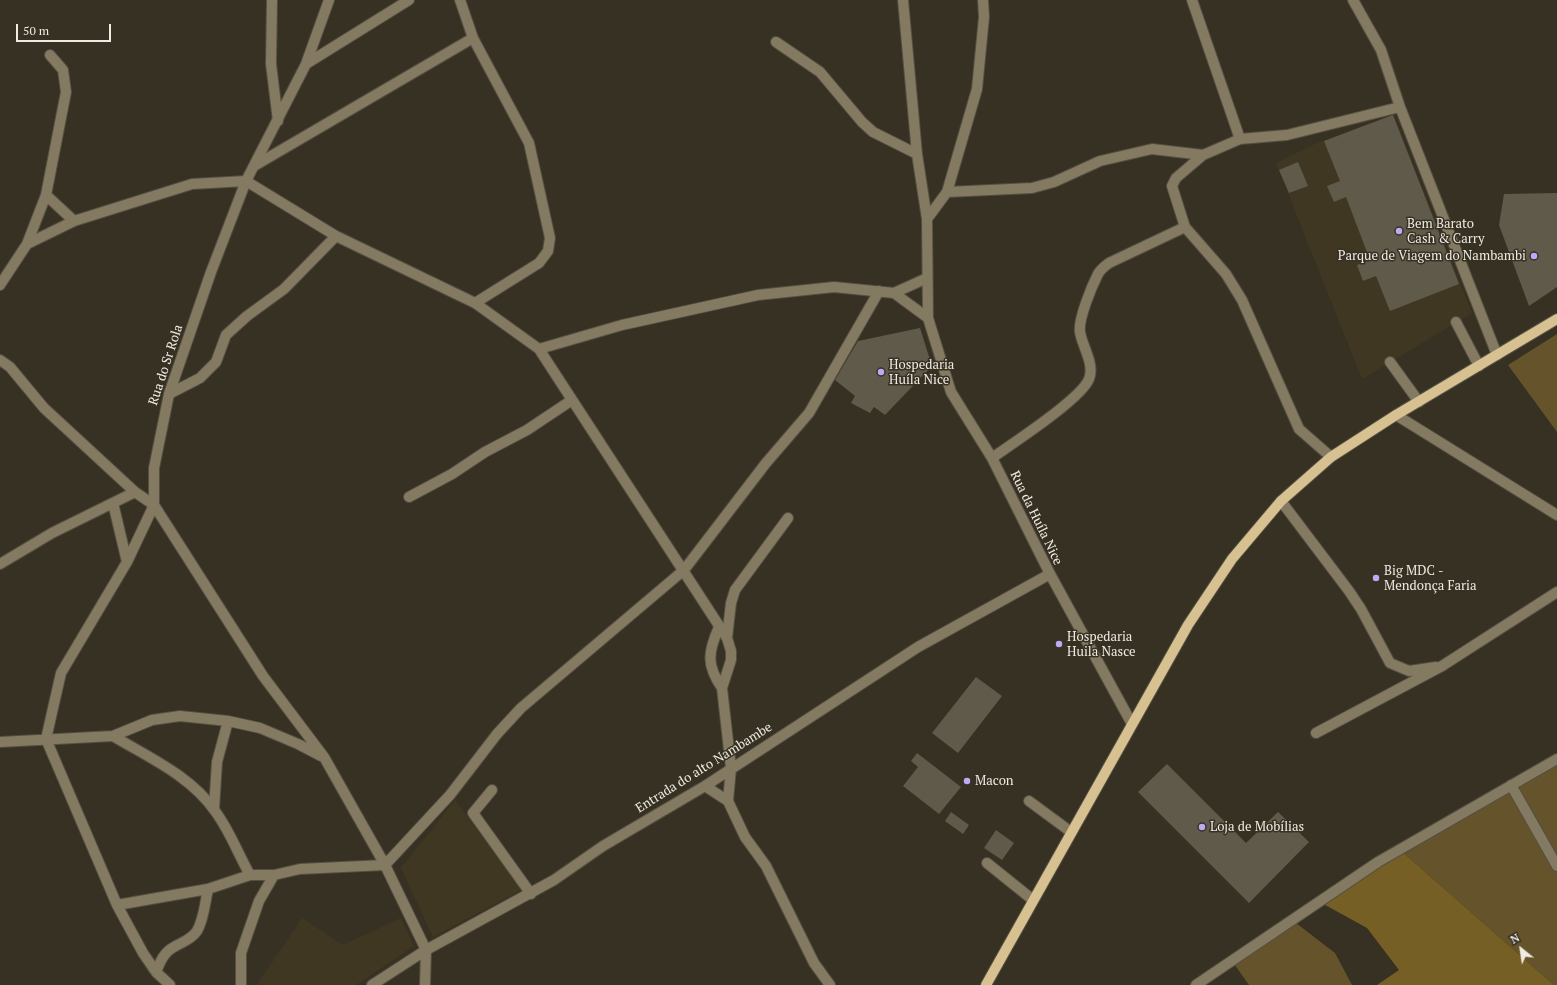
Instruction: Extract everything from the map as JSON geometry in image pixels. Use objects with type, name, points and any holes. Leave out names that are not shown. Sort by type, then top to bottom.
[{"type":"main road","points":[[986,985],[1188,625],[1232,559],[1281,501],[1331,457],[1396,415],[1557,319]]},
{"type":"street","points":[[272,0],[271,64],[278,121]]},
{"type":"street","name":"Rua do Sr Rola","points":[[46,739],[61,673],[127,562],[154,505],[154,468],[169,394],[211,272],[246,180],[278,121],[306,64],[329,0]]},
{"type":"street","points":[[306,64],[409,0]]},
{"type":"street","points":[[460,0],[473,38],[529,143],[550,238],[548,251],[539,263],[475,303]]},
{"type":"street","name":"Rua da Huíla Nice","points":[[903,0],[917,154],[927,219],[928,318],[951,392],[992,458],[1050,574],[1132,724]]},
{"type":"street","points":[[927,219],[947,192],[977,89],[984,17],[983,0]]},
{"type":"street","points":[[1192,0],[1240,139]]},
{"type":"street","points":[[1354,0],[1381,50],[1400,107],[1497,355]]},
{"type":"street","points":[[254,166],[473,38]]},
{"type":"street","points":[[776,42],[820,72],[862,122],[873,132],[917,154]]},
{"type":"street","points":[[0,285],[27,244],[46,195],[66,92],[63,70],[50,55]]},
{"type":"street","points":[[1331,457],[1299,429],[1242,300],[1226,274],[1185,227],[1172,186],[1176,178],[1203,155],[1240,139],[1287,135],[1400,107]]},
{"type":"street","points":[[947,192],[1032,188],[1054,182],[1100,161],[1152,149],[1203,155]]},
{"type":"street","points":[[27,244],[74,221],[192,184],[246,180],[336,236],[475,303],[539,349],[684,570],[727,638],[731,651],[731,660],[722,688]]},
{"type":"street","points":[[46,195],[74,221]]},
{"type":"street","points":[[992,458],[1048,418],[1084,387],[1090,378],[1091,368],[1080,332],[1080,322],[1099,272],[1109,263],[1185,227]]},
{"type":"street","points":[[169,394],[200,378],[216,362],[226,335],[247,316],[284,289],[336,236]]},
{"type":"street","points":[[894,293],[927,278]]},
{"type":"street","points":[[539,349],[622,325],[758,295],[834,287],[894,293],[928,318]]},
{"type":"street","points":[[117,905],[208,889],[250,875],[274,875],[300,869],[385,865],[450,795],[497,734],[521,708],[684,570],[766,463],[809,413],[879,291]]},
{"type":"street","points":[[1456,322],[1479,366]]},
{"type":"street","points":[[0,360],[10,367],[44,408],[135,492],[154,505],[263,676],[324,757],[385,865],[426,950],[425,985]]},
{"type":"street","points":[[1390,362],[1419,402]]},
{"type":"street","points":[[409,497],[452,474],[485,452],[527,430],[572,400]]},
{"type":"street","points":[[1396,415],[1557,515]]},
{"type":"street","points":[[0,564],[52,533],[135,492]]},
{"type":"street","points":[[1281,501],[1349,591],[1361,609],[1390,663],[1409,671],[1442,666]]},
{"type":"street","points":[[113,503],[127,562]]},
{"type":"street","points":[[727,638],[731,602],[735,590],[788,518]]},
{"type":"street","name":"Entrada do alto Nambambe","points":[[372,985],[426,950],[531,894],[603,846],[705,786],[918,647],[1050,574]]},
{"type":"street","points":[[1316,733],[1442,666],[1557,592]]},
{"type":"street","points":[[719,627],[711,648],[710,667],[722,688],[731,768],[728,801],[745,837],[766,866],[814,963],[830,985]]},
{"type":"street","points":[[0,742],[113,736],[152,720],[180,716],[228,721],[260,728],[324,757]]},
{"type":"street","points":[[214,809],[217,762],[228,721]]},
{"type":"street","points":[[113,736],[167,768],[195,789],[214,809],[228,831],[250,875]]},
{"type":"street","points":[[46,739],[117,905],[143,953],[156,972],[170,985]]},
{"type":"street","points":[[1196,985],[1378,862],[1557,760]]},
{"type":"street","points":[[1511,785],[1557,866]]},
{"type":"street","points":[[705,786],[728,801]]},
{"type":"street","points":[[492,790],[473,813],[531,894]]},
{"type":"street","points":[[1029,801],[1072,832]]},
{"type":"street","points":[[987,863],[1033,900]]},
{"type":"street","points":[[241,985],[241,953],[259,901],[274,875]]},
{"type":"street","points":[[156,972],[163,956],[172,947],[188,940],[196,932],[202,921],[208,889]]},
{"type":"shaded area","points":[[1393,114],[1472,313],[1362,379],[1276,163],[1315,144]]},
{"type":"shaded area","points":[[1557,334],[1557,432],[1508,365]]},
{"type":"shaded area","points":[[1557,759],[1557,985],[1554,985],[1399,849]]},
{"type":"shaded area","points":[[455,800],[523,889],[433,937],[401,868]]},
{"type":"shaded area","points":[[1399,849],[1554,985],[1377,985],[1399,970],[1367,928],[1318,901]]},
{"type":"shaded area","points":[[302,918],[343,945],[401,918],[414,946],[356,985],[257,985]]},
{"type":"shaded area","points":[[1292,920],[1335,953],[1352,985],[1249,985],[1232,961]]},
{"type":"building","name":"Bem Barato Cash & Carry","points":[[1393,115],[1459,284],[1390,311],[1376,276],[1363,281],[1357,265],[1370,260],[1346,197],[1334,202],[1327,186],[1340,181],[1324,141]]},
{"type":"building","points":[[1298,162],[1308,186],[1289,193],[1279,170]]},
{"type":"building","name":"Parque de Viagem do Nambambi","points":[[1557,193],[1557,287],[1529,306],[1499,225],[1504,194]]},
{"type":"building","name":"Hospedaria Huíla Nice","points":[[920,328],[932,366],[885,415],[874,407],[870,413],[851,403],[855,396],[835,380],[858,341]]},
{"type":"building","points":[[976,677],[1002,696],[958,753],[932,733]]},
{"type":"building","points":[[917,753],[961,787],[939,814],[903,786],[918,767],[911,761]]},
{"type":"building","name":"Loja de Mobílias","points":[[1167,764],[1246,843],[1278,812],[1309,842],[1249,903],[1138,792]]},
{"type":"building","points":[[951,812],[969,825],[963,834],[945,821]]},
{"type":"building","points":[[996,830],[1014,843],[1002,860],[984,848]]},
{"type":"place","name":"Bem Barato Cash & Carry","points":[[1399,231]]},
{"type":"place","name":"Parque de Viagem do Nambambi","points":[[1534,256]]},
{"type":"place","name":"Hospedaria Huíla Nice","points":[[881,372]]},
{"type":"place","name":"Big MDC - Mendonça Faria","points":[[1376,578]]},
{"type":"place","name":"Hospedaria Huila Nasce","points":[[1059,644]]},
{"type":"place","name":"Macon","points":[[967,781]]},
{"type":"place","name":"Loja de Mobílias","points":[[1202,827]]}]
